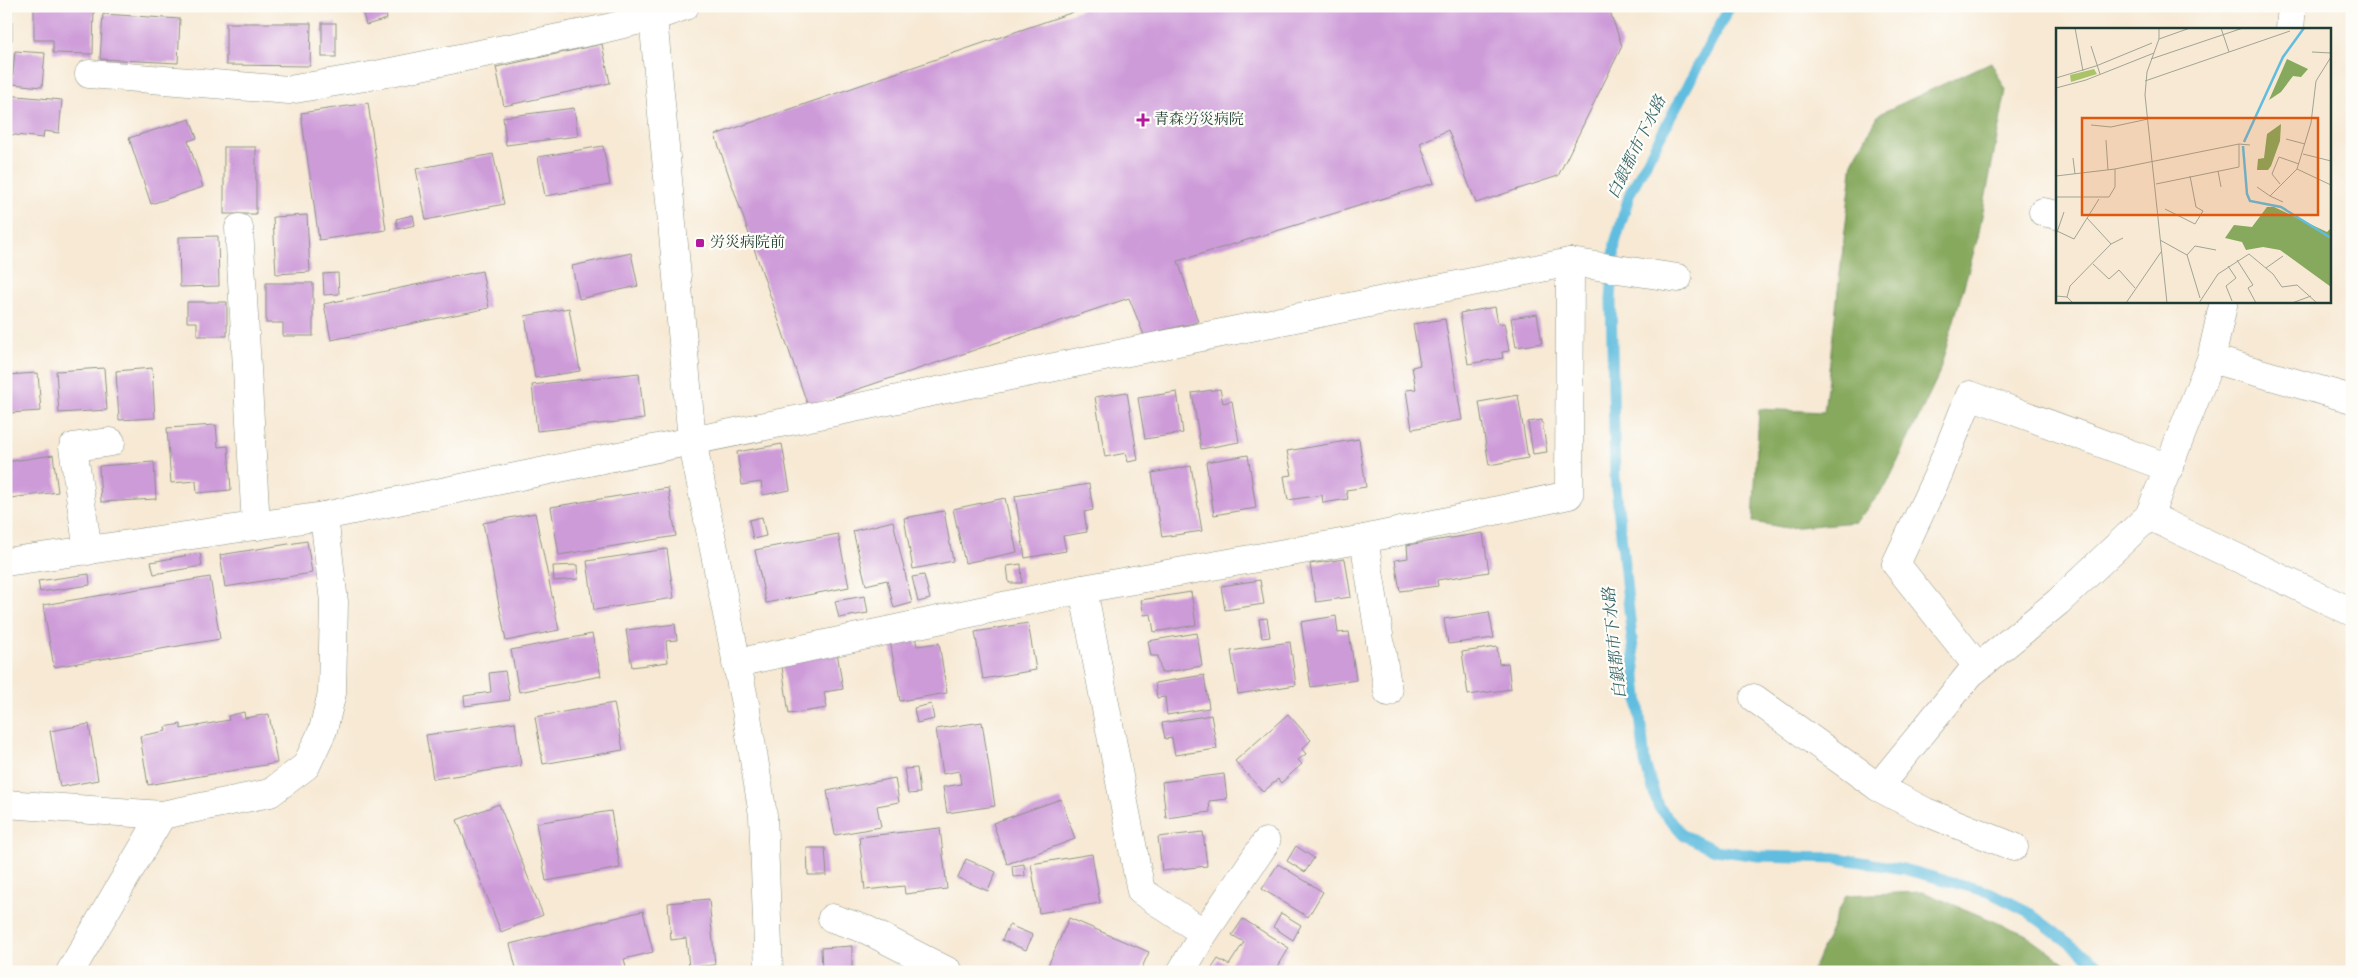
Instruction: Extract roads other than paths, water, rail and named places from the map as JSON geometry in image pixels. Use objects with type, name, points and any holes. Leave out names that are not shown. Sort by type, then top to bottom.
[{"type":"street","points":[[89,74],[289,90],[386,73],[685,6]]},
{"type":"street","points":[[2290,28],[2292,6]]},
{"type":"street","points":[[652,12],[692,440],[736,664],[763,815],[769,972]]},
{"type":"street","points":[[239,228],[256,526]]},
{"type":"street","points":[[736,664],[1083,589],[1364,539],[1569,494],[1570,262]]},
{"type":"street","points":[[6,562],[324,516],[1570,262],[1678,278]]},
{"type":"street","points":[[1878,786],[1970,674],[2058,602],[2150,516],[2211,359],[2224,302]]},
{"type":"street","points":[[2211,359],[2352,399]]},
{"type":"street","points":[[1978,667],[1896,564],[1938,475],[1970,395],[2169,468]]},
{"type":"street","points":[[88,551],[73,447],[111,442]]},
{"type":"street","points":[[6,804],[162,815],[270,793],[306,766],[323,730],[332,694],[334,602],[324,516]]},
{"type":"street","points":[[2150,516],[2352,612]]},
{"type":"street","points":[[1364,539],[1388,692]]},
{"type":"street","points":[[1083,589],[1141,891],[1204,933]]},
{"type":"street","points":[[1754,698],[1878,786],[1926,812],[2014,846]]},
{"type":"street","points":[[70,972],[162,815]]},
{"type":"street","points":[[1181,972],[1204,933],[1266,842]]},
{"type":"street","points":[[832,918],[867,930],[949,972]]},
{"type":"waterway","name":"白銀都市下水路","points":[[1730,6],[1630,193],[1615,243],[1611,300],[1615,477],[1645,763],[1658,806],[1683,835],[1715,850],[1758,856],[1837,858],[1903,869],[1989,892],[2027,911],[2107,972]]},
{"type":"place","name":"青森労災病院","points":[[1143,120]]},
{"type":"place","name":"労災病院前","points":[[700,243]]}]
